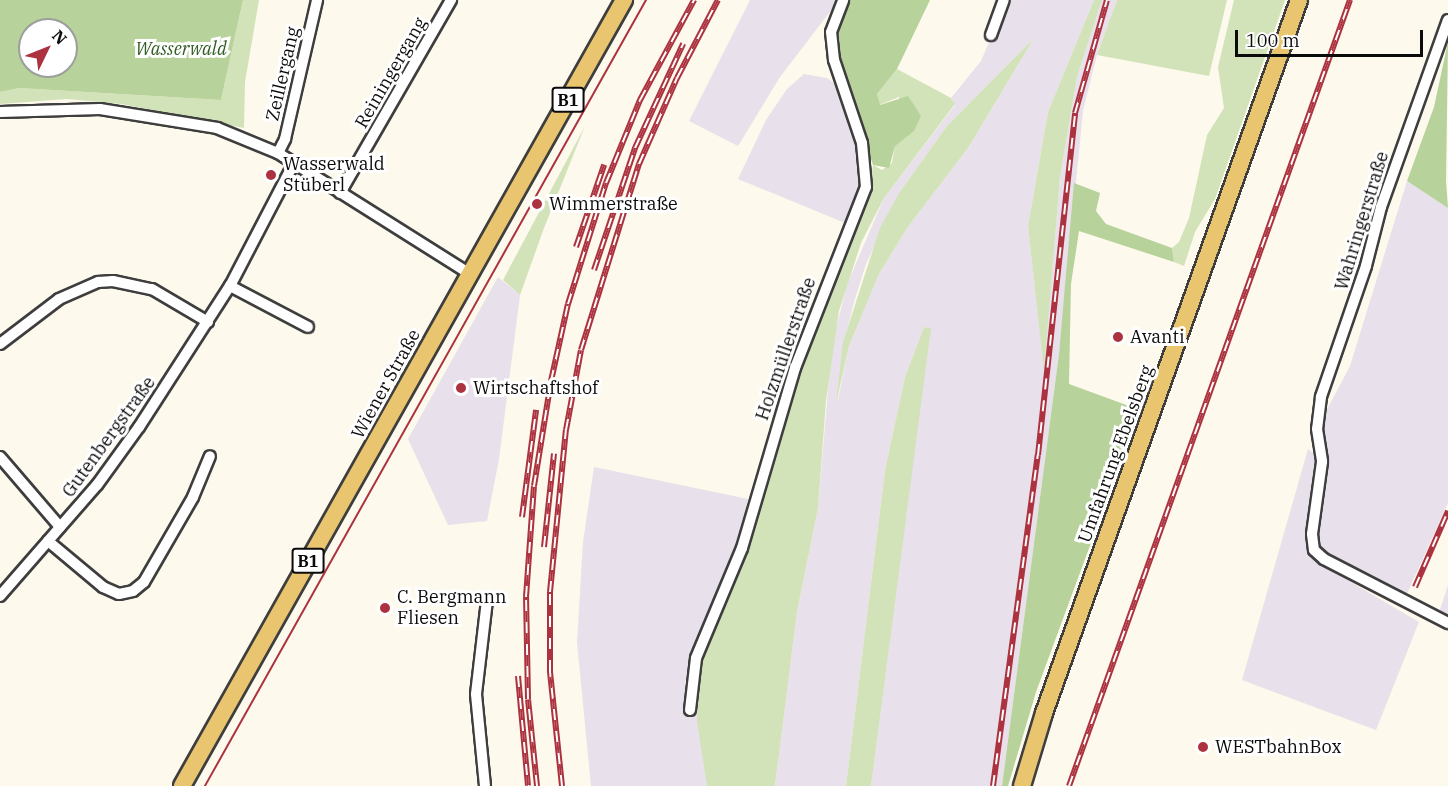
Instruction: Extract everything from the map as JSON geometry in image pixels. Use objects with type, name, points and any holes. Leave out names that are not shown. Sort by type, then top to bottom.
[{"type":"main road","name":"Wiener Straße","points":[[182,786],[624,0]]},
{"type":"main road","name":"Umfahrung Ebelsberg","points":[[1022,786],[1044,713],[1299,0]]},
{"type":"street","name":"Zeillergang","points":[[278,153],[285,139],[316,0]]},
{"type":"street","name":"Reiningergang","points":[[340,193],[451,0]]},
{"type":"street","name":"Holzmüllerstraße","points":[[690,710],[696,658],[742,549],[795,368],[866,186],[862,142],[833,51],[831,32],[843,0]]},
{"type":"street","points":[[991,35],[1004,0]]},
{"type":"street","name":"Wahringerstraße","points":[[1448,20],[1381,207],[1366,266],[1321,397],[1318,435],[1322,462],[1313,521],[1314,550],[1324,560],[1381,592],[1448,623]]},
{"type":"street","points":[[0,112],[62,108],[143,113],[217,128],[278,153],[470,274]]},
{"type":"street","name":"Gutenbergstraße","points":[[0,596],[121,454],[230,286],[294,163]]},
{"type":"street","points":[[0,344],[59,299],[98,282],[113,281],[152,289],[208,322]]},
{"type":"street","points":[[230,286],[308,327]]},
{"type":"street","points":[[48,541],[103,586],[119,594],[133,591],[144,582],[182,517],[210,456]]},
{"type":"street","points":[[0,457],[60,527]]},
{"type":"street","points":[[485,786],[476,694],[487,600]]},
{"type":"shaded area","points":[[750,0],[839,0],[780,77],[738,146],[689,121]]},
{"type":"shaded area","points":[[1007,0],[1094,0],[1048,112],[1028,226],[1044,366],[1060,177],[1077,77],[1102,0],[1117,0],[1097,55],[1083,111],[1059,354],[1002,786],[871,786],[930,328],[924,327],[905,377],[885,470],[846,786],[775,786],[797,612],[818,508],[832,343],[848,282],[884,198],[955,105],[951,98],[981,61]],"holes":[[[1034,38],[968,148],[907,228],[879,274],[849,346],[837,404],[844,342],[854,302],[866,264],[899,193],[947,126]]]},
{"type":"shaded area","points":[[804,74],[827,78],[834,83],[858,144],[861,167],[859,188],[845,223],[738,179],[766,120],[787,89]]},
{"type":"shaded area","points":[[1407,181],[1448,208],[1448,503],[1406,596],[1330,556],[1323,551],[1316,535],[1325,448],[1324,415],[1350,366]]},
{"type":"shaded area","points":[[498,277],[520,295],[499,459],[487,521],[448,525],[408,439]]},
{"type":"shaded area","points":[[1308,449],[1317,456],[1317,477],[1306,534],[1312,554],[1332,571],[1419,622],[1376,730],[1242,680]]},
{"type":"shaded area","points":[[594,467],[748,499],[738,544],[696,639],[685,683],[686,709],[697,708],[707,786],[591,786],[577,642],[583,542]]},
{"type":"shaded area","points":[[1448,585],[1448,616],[1439,613]]},
{"type":"green space","name":"Wasserwald","points":[[0,0],[243,0],[221,100],[19,88],[0,92]]},
{"type":"green space","points":[[243,0],[259,0],[245,82],[244,128],[121,104],[67,99],[0,104],[0,92],[19,88],[221,100]]},
{"type":"green space","points":[[850,0],[930,0],[897,69],[877,94],[880,105],[908,96],[921,116],[914,131],[895,146],[889,168],[873,165],[842,70],[838,28]]},
{"type":"green space","points":[[1094,0],[1102,0],[1077,77],[1060,177],[1044,371],[1028,226],[1048,112]]},
{"type":"green space","points":[[1117,0],[1227,0],[1209,76],[1097,55]]},
{"type":"green space","points":[[1234,0],[1285,0],[1215,199],[1195,232],[1184,266],[1174,262],[1172,248],[1179,242],[1189,218],[1207,135],[1224,108],[1218,67]]},
{"type":"green space","points":[[1034,38],[968,148],[907,228],[879,274],[849,346],[836,404],[843,342],[880,228],[899,193],[947,126]]},
{"type":"green space","points":[[1448,42],[1446,181],[1448,208],[1407,181],[1434,107]]},
{"type":"green space","points":[[897,69],[951,98],[955,104],[884,198],[861,243],[839,311],[826,401],[818,508],[797,612],[775,786],[707,786],[697,722],[699,665],[746,551],[800,369],[869,197],[873,165],[882,170],[892,163],[895,145],[904,138],[899,97],[879,105],[877,94]]},
{"type":"green space","points":[[585,126],[544,228],[520,295],[503,280]]},
{"type":"green space","points":[[1074,183],[1100,193],[1096,211],[1106,224],[1172,248],[1174,262],[1079,231],[1071,284],[1069,384],[1140,410],[1036,692],[1008,786],[1002,786],[1059,354]]},
{"type":"green space","points":[[924,327],[931,328],[871,786],[846,786],[885,470],[905,377]]},
{"type":"tram line","points":[[205,786],[646,0]]},
{"type":"railway","points":[[537,786],[528,699],[526,597],[534,486],[551,381],[568,304],[606,183],[640,100],[694,0]]},
{"type":"railway","points":[[562,786],[550,671],[550,592],[566,430],[581,350],[639,164],[677,78],[718,0]]},
{"type":"railway","points":[[993,786],[1038,455],[1075,113],[1107,0]]},
{"type":"railway","points":[[1069,786],[1350,0]]},
{"type":"railway","points":[[594,270],[635,148],[683,44]]},
{"type":"railway","points":[[576,247],[604,165]]},
{"type":"railway","points":[[522,517],[536,410]]},
{"type":"railway","points":[[544,547],[554,454]]},
{"type":"railway","points":[[1415,587],[1448,511]]},
{"type":"railway","points":[[518,676],[528,786]]},
{"type":"place","name":"Wasserwald Stüberl","points":[[271,175]]},
{"type":"place","name":"Wimmerstraße","points":[[537,204]]},
{"type":"place","name":"Avanti","points":[[1118,337]]},
{"type":"place","name":"Wirtschaftshof","points":[[461,388]]},
{"type":"place","name":"C. Bergmann Fliesen","points":[[385,608]]},
{"type":"place","name":"WESTbahnBox","points":[[1203,747]]}]
